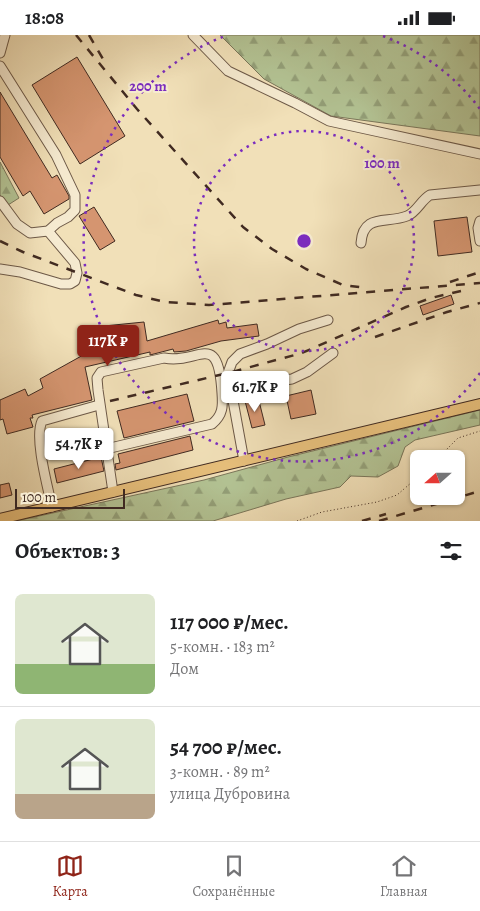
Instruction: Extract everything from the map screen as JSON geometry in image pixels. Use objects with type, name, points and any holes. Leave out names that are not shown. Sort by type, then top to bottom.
[{"type":"main road","points":[[0,519],[480,404]]},
{"type":"lane","points":[[0,53],[5,35]]},
{"type":"lane","points":[[192,35],[228,71],[329,121],[480,155]]},
{"type":"lane","points":[[0,66],[56,155],[75,195],[74,210],[68,217],[48,231],[30,233],[18,224],[0,201]]},
{"type":"lane","points":[[361,243],[362,233],[367,225],[381,220],[408,216],[425,197],[480,190]]},
{"type":"lane","points":[[480,221],[478,228],[480,241]]},
{"type":"lane","points":[[0,269],[20,272],[61,284],[75,281],[78,273],[75,263],[48,231]]},
{"type":"lane","points":[[244,461],[228,373],[232,362],[240,354],[299,329],[328,320]]},
{"type":"lane","points":[[106,449],[212,424],[220,418],[223,409],[217,362],[211,355],[204,353],[172,359],[164,358],[101,372],[98,378],[99,405],[106,449],[113,492]]},
{"type":"lane","points":[[231,388],[292,379],[307,372],[333,353]]},
{"type":"lane","points":[[52,507],[42,460],[40,427],[42,421],[99,405]]},
{"type":"path","points":[[446,450],[458,438],[480,431]]},
{"type":"path","points":[[297,521],[322,512],[377,502],[397,495],[410,484]]},
{"type":"green space","points":[[220,35],[480,35],[480,136],[331,116],[264,79]]},
{"type":"green space","points":[[0,162],[19,198],[8,205],[0,195]]},
{"type":"green space","points":[[480,410],[480,425],[415,440],[405,447],[398,466],[378,477],[351,476],[340,487],[286,499],[213,521],[16,521],[204,480],[288,457]]},
{"type":"building","points":[[77,57],[125,136],[80,164],[32,85]]},
{"type":"building","points":[[0,92],[52,178],[57,175],[69,196],[69,199],[44,214],[30,191],[23,196],[0,157]]},
{"type":"building","points":[[94,207],[115,241],[100,250],[79,216]]},
{"type":"building","points":[[467,217],[472,252],[438,256],[434,221]]},
{"type":"building","points":[[451,295],[454,304],[423,315],[420,306]]},
{"type":"building","points":[[218,320],[219,324],[226,322],[227,328],[257,324],[259,336],[221,341],[186,351],[174,352],[173,349],[150,355],[150,352],[85,367],[92,400],[32,415],[33,418],[30,418],[33,427],[7,434],[3,419],[0,420],[0,400],[25,389],[28,396],[43,388],[40,379],[85,354],[107,349],[104,326],[144,322],[147,341]]},
{"type":"building","points":[[311,390],[316,414],[291,419],[286,396]]},
{"type":"building","points":[[187,394],[194,421],[124,438],[117,411]]},
{"type":"building","points":[[258,397],[265,425],[252,428],[245,401]]},
{"type":"building","points":[[190,436],[193,450],[116,470],[115,464],[120,463],[118,454]]},
{"type":"building","points":[[101,457],[104,471],[57,483],[54,469]]},
{"type":"building","points":[[9,483],[12,495],[0,498],[0,485]]},
{"type":"railway","points":[[76,35],[137,109],[243,227],[272,249],[306,269],[343,285],[366,288]]},
{"type":"railway","points":[[89,35],[103,59]]},
{"type":"railway","points":[[0,241],[23,252],[136,295],[165,302],[209,305],[480,283]]},
{"type":"railway","points":[[450,282],[480,272]]},
{"type":"railway","points":[[110,401],[302,353],[406,307],[431,298],[465,290]]},
{"type":"railway","points":[[375,337],[447,312],[480,303]]},
{"type":"railway","points":[[379,521],[480,491]]},
{"type":"railway","points":[[362,521],[386,514]]}]
